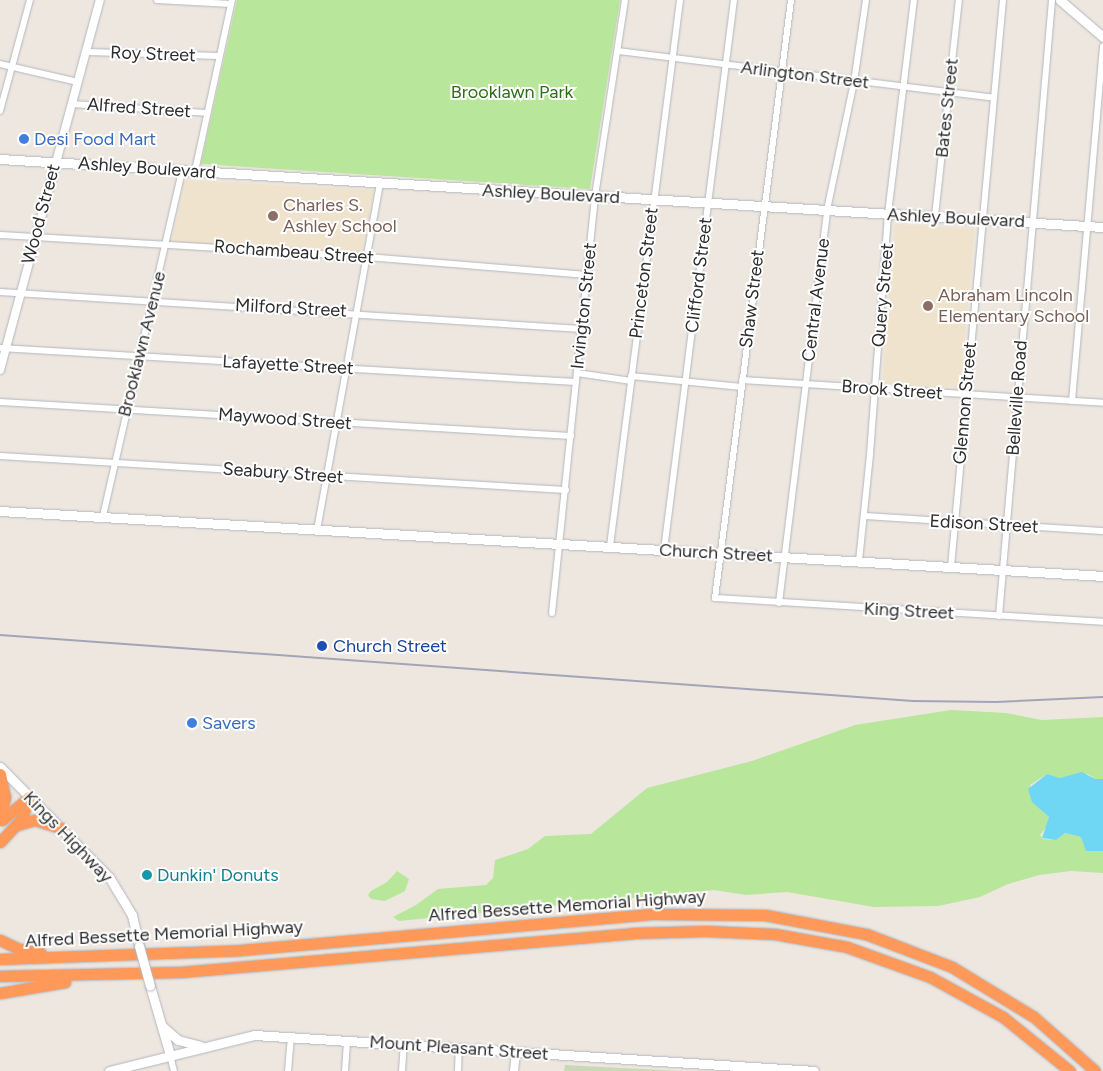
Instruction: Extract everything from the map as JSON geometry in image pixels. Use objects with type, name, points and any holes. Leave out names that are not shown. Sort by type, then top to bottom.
[{"type":"highway","points":[[0,774],[5,797],[0,820]]},
{"type":"highway","points":[[0,820],[29,797]]},
{"type":"highway","points":[[0,842],[17,825],[29,797]]},
{"type":"highway","points":[[17,825],[35,820],[62,828]]},
{"type":"highway","name":"Alfred Bessette Memorial Highway","points":[[0,959],[106,957],[259,948],[654,914],[765,915],[854,930],[952,967],[1034,1017],[1095,1071]]},
{"type":"highway","name":"Alfred Bessette Memorial Highway","points":[[0,976],[122,974],[298,963],[625,934],[706,931],[775,934],[860,950],[937,980],[1004,1017],[1070,1071]]},
{"type":"highway","points":[[0,940],[29,951],[106,957]]},
{"type":"highway","points":[[0,993],[23,986],[122,974]]},
{"type":"main road","points":[[1060,0],[1103,38]]},
{"type":"main road","name":"Ashley Boulevard","points":[[0,159],[1103,227]]},
{"type":"main road","name":"Church Street","points":[[0,511],[1103,576]]},
{"type":"main road","name":"Kings Highway","points":[[0,767],[62,828],[112,882],[132,915],[170,1055]]},
{"type":"main road","points":[[162,1026],[178,1040],[202,1047]]},
{"type":"main road","name":"Mount Pleasant Street","points":[[109,1071],[248,1036],[291,1036],[516,1053],[814,1071]]},
{"type":"street","points":[[0,111],[30,0]]},
{"type":"street","name":"Wood Street","points":[[0,370],[3,348],[100,0]]},
{"type":"street","points":[[157,0],[232,2],[206,113],[195,171]]},
{"type":"street","name":"Irvington Street","points":[[552,613],[561,544],[576,373],[596,196],[625,0]]},
{"type":"street","name":"Princeton Street","points":[[610,546],[680,0]]},
{"type":"street","name":"Clifford Street","points":[[664,550],[734,0]]},
{"type":"street","name":"Shaw Street","points":[[715,598],[763,207],[791,0]]},
{"type":"street","name":"Central Avenue","points":[[778,603],[827,210],[854,82],[866,0]]},
{"type":"street","name":"Query Street","points":[[859,561],[888,214],[914,0]]},
{"type":"street","name":"Bates Street","points":[[935,216],[960,0]]},
{"type":"street","name":"Glennon Street","points":[[951,567],[981,219],[1003,0]]},
{"type":"street","name":"Belleville Road","points":[[999,616],[1001,570],[1052,0]]},
{"type":"street","points":[[1072,401],[1103,46]]},
{"type":"street","name":"Arlington Street","points":[[618,51],[993,98]]},
{"type":"street","name":"Roy Street","points":[[87,52],[219,56]]},
{"type":"street","points":[[0,64],[12,65],[78,82]]},
{"type":"street","name":"Alfred Street","points":[[72,104],[206,113]]},
{"type":"street","name":"Brooklawn Avenue","points":[[103,516],[182,171]]},
{"type":"street","points":[[317,530],[380,183]]},
{"type":"street","name":"Rochambeau Street","points":[[0,235],[367,256],[587,275]]},
{"type":"street","name":"Milford Street","points":[[0,292],[357,312],[582,329]]},
{"type":"street","name":"Lafayette Street","points":[[3,348],[576,382]]},
{"type":"street","name":"Brook Street","points":[[576,373],[685,382],[805,385],[1103,403]]},
{"type":"street","name":"Maywood Street","points":[[0,402],[571,436]]},
{"type":"street","name":"Seabury Street","points":[[0,456],[566,490]]},
{"type":"street","name":"Edison Street","points":[[864,516],[1103,531]]},
{"type":"street","name":"King Street","points":[[715,598],[1103,622]]},
{"type":"street","points":[[288,1071],[291,1036]]},
{"type":"street","points":[[345,1071],[347,1040]]},
{"type":"street","points":[[402,1071],[404,1044]]},
{"type":"street","points":[[458,1071],[459,1048]]},
{"type":"street","points":[[514,1071],[516,1053]]},
{"type":"street","points":[[170,1055],[174,1071]]},
{"type":"shaded area","name":"Charles S. Ashley School","points":[[185,180],[374,190],[363,253],[171,242]]},
{"type":"shaded area","name":"Abraham Lincoln Elementary School","points":[[895,224],[975,229],[960,388],[882,384]]},
{"type":"green space","name":"Brooklawn Park","points":[[237,0],[620,0],[590,189],[201,164]]},
{"type":"green space","points":[[951,710],[1006,713],[1042,720],[1103,717],[1103,779],[1095,779],[1088,774],[1060,778],[1047,774],[1030,785],[1036,805],[1049,817],[1047,826],[1040,835],[1043,839],[1056,840],[1065,833],[1081,837],[1103,851],[1103,873],[1071,871],[1039,875],[1008,884],[980,897],[938,906],[874,907],[787,892],[746,895],[714,890],[399,921],[393,917],[416,905],[438,889],[486,885],[493,878],[495,860],[528,849],[545,836],[591,834],[647,788],[752,761],[855,725]]},
{"type":"green space","points":[[397,871],[409,879],[405,891],[385,901],[371,899],[368,895],[371,891],[387,882]]},
{"type":"green space","points":[[565,1065],[679,1071],[564,1071]]},
{"type":"water","points":[[1082,772],[1095,779],[1103,779],[1103,851],[1086,851],[1081,837],[1065,833],[1056,840],[1042,838],[1049,817],[1032,802],[1028,789],[1047,774],[1060,778]]},
{"type":"railway","points":[[0,635],[913,701],[996,702],[1103,697]]},
{"type":"place","name":"Desi Food Mart","points":[[24,139]]},
{"type":"place","name":"Charles S. Ashley School","points":[[273,216]]},
{"type":"place","name":"Abraham Lincoln Elementary School","points":[[928,306]]},
{"type":"place","name":"Church Street","points":[[322,646]]},
{"type":"place","name":"Savers","points":[[192,723]]},
{"type":"place","name":"Dunkin' Donuts","points":[[147,875]]}]
